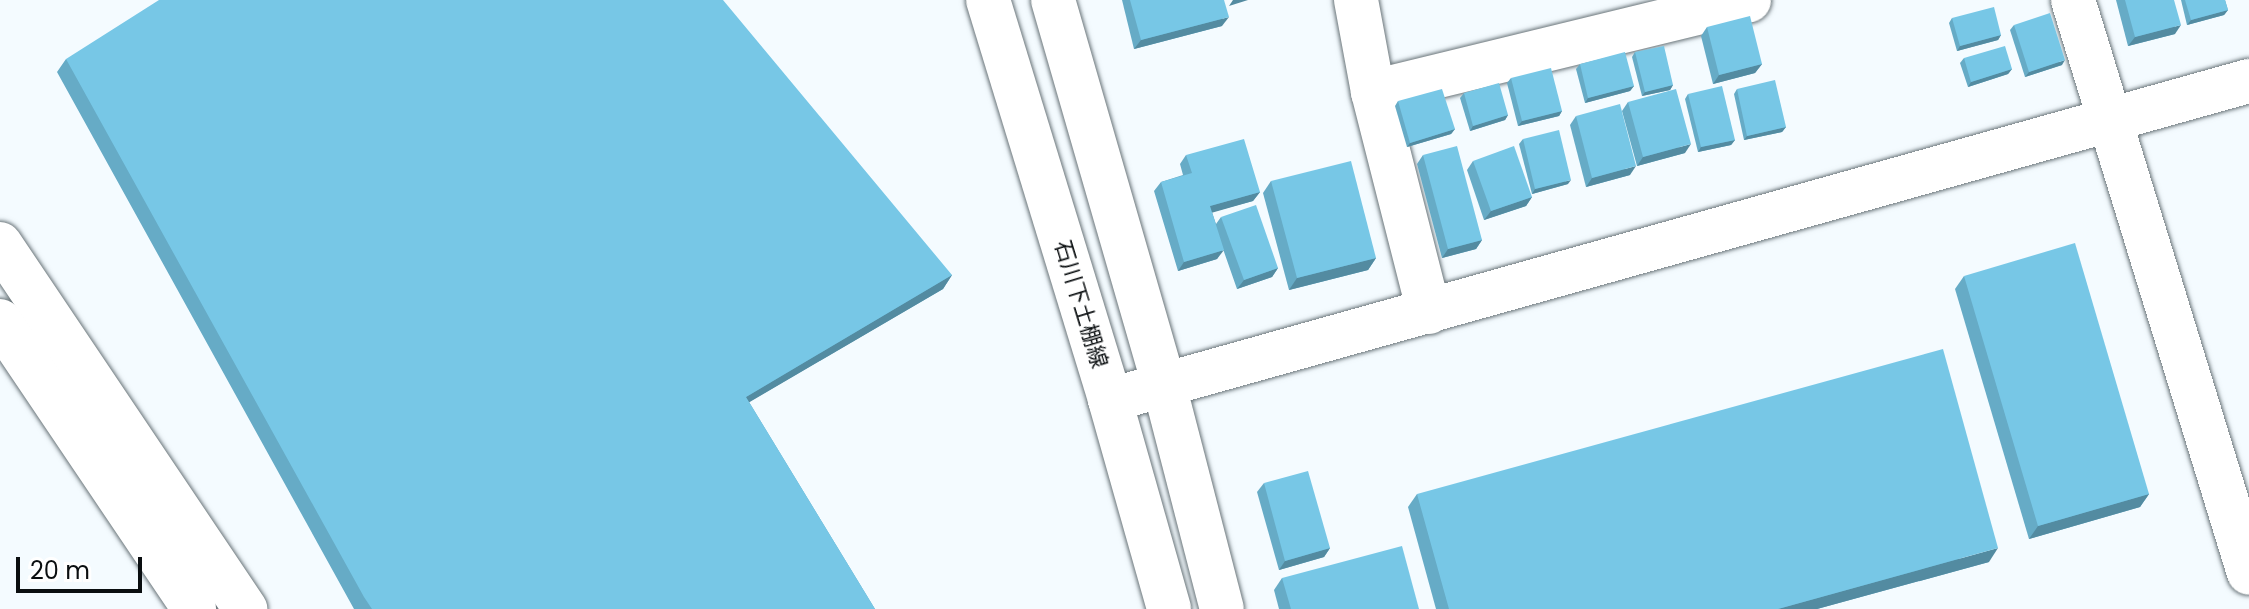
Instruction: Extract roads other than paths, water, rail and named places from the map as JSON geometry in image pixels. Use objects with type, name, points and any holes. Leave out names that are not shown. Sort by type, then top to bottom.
[{"type":"street","name":"石川下土棚線","points":[[988,0],[1110,400],[1169,609]]},
{"type":"street","points":[[1053,0],[1164,385],[1222,609]]},
{"type":"street","points":[[1356,0],[1373,92],[1429,312]]},
{"type":"street","points":[[1373,92],[1749,0]]},
{"type":"street","points":[[2073,0],[2249,573]]},
{"type":"street","points":[[1110,400],[2112,122],[2249,81]]},
{"type":"street","points":[[0,244],[245,609]]},
{"type":"street","points":[[0,321],[194,609]]}]
